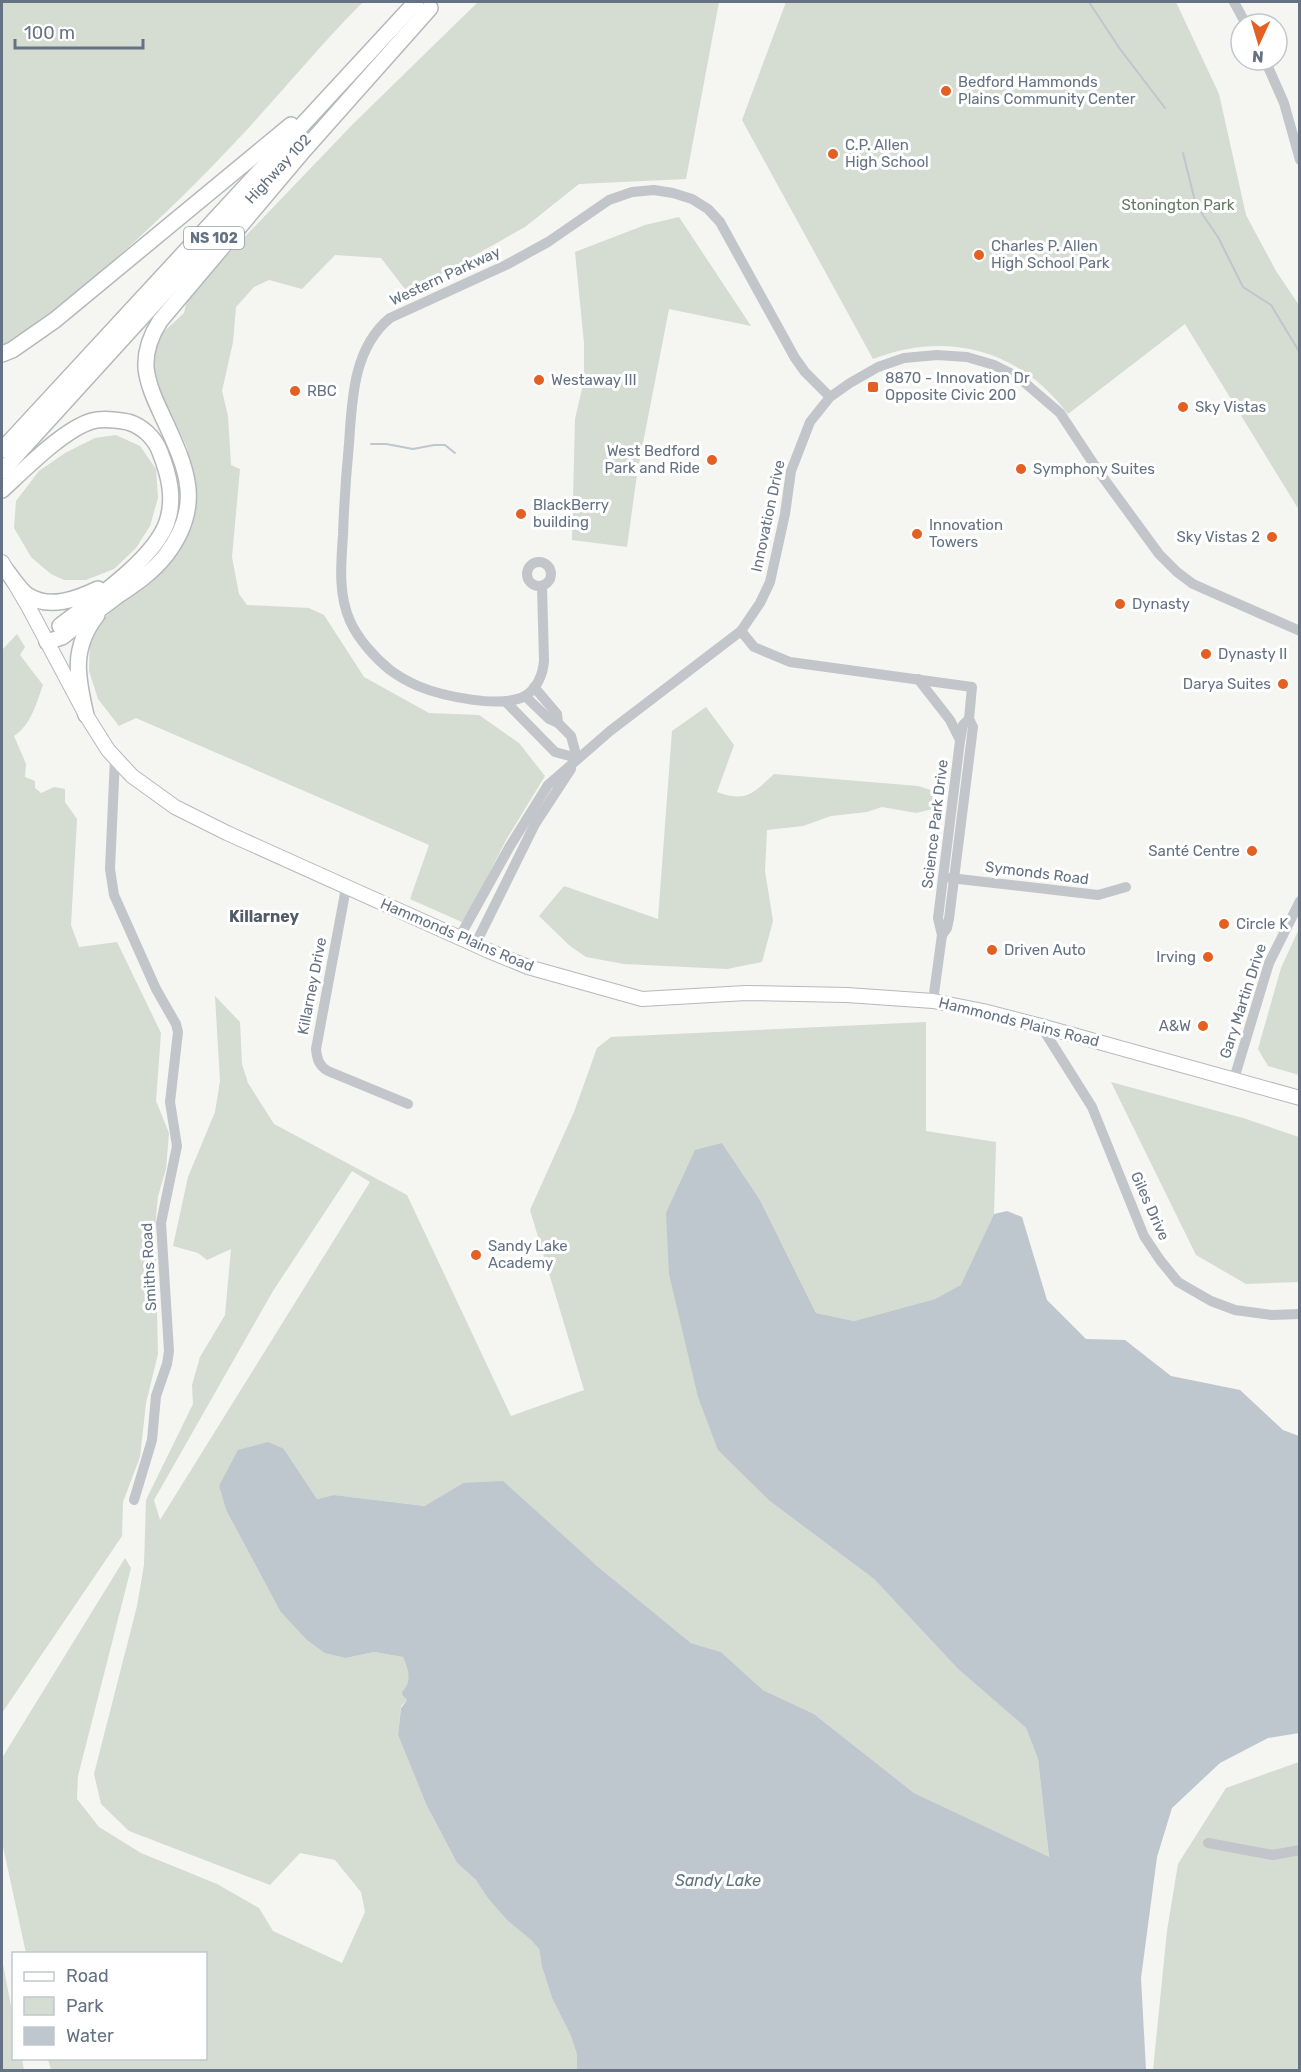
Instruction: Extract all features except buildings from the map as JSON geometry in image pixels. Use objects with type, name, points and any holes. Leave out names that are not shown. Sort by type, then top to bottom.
[{"type":"highway","name":"Highway 102","points":[[2,448],[337,86],[427,4]]},
{"type":"highway","name":"Highway 102","points":[[2,471],[427,4]]},
{"type":"highway","points":[[47,642],[62,637],[158,565],[177,539],[186,515],[188,490],[184,465],[154,397],[147,371],[148,348],[160,321],[427,4]]},
{"type":"highway","points":[[2,354],[12,350],[55,320],[337,86]]},
{"type":"highway","points":[[2,490],[69,432],[92,421],[119,420],[140,425],[158,445],[168,471],[172,496],[167,523],[152,549],[122,578],[57,628],[47,642]]},
{"type":"highway","points":[[3,566],[27,595],[45,602],[61,602],[77,598],[122,578]]},
{"type":"highway","points":[[86,715],[77,674],[78,658],[88,627],[104,606]]},
{"type":"main road","name":"Hammonds Plains Road","points":[[3,566],[86,715],[115,758],[132,776],[175,807],[346,888],[528,967],[642,999],[746,993],[847,995],[933,1001],[1041,1026],[1299,1098]]},
{"type":"street","points":[[1270,72],[1284,103],[1299,160]]},
{"type":"street","name":"Western Parkway","points":[[542,586],[543,674],[525,696],[506,702],[445,695],[416,686],[389,669],[367,647],[350,621],[342,594],[341,567],[345,472],[350,421],[355,384],[362,357],[382,324],[402,311],[497,269],[548,242],[609,200],[632,192],[654,190],[673,193],[692,199],[708,209],[720,222],[795,358],[805,372],[830,397]]},
{"type":"street","name":"Innovation Drive","points":[[459,938],[530,812],[548,785],[610,731],[741,631],[760,603],[770,582],[783,526],[791,471],[810,422],[830,397],[878,367],[904,358],[937,355],[967,357],[1018,377],[1060,413],[1099,472],[1159,554],[1177,572],[1193,584],[1299,632]]},
{"type":"street","points":[[741,631],[754,647],[790,662],[918,679],[950,720],[960,741]]},
{"type":"street","name":"Science Park Drive","points":[[918,679],[972,687],[969,719],[973,727],[949,878]]},
{"type":"street","points":[[534,687],[556,714],[558,723]]},
{"type":"street","points":[[525,696],[571,736],[577,758]]},
{"type":"street","points":[[506,702],[555,752],[577,758]]},
{"type":"street","name":"Science Park Drive","points":[[933,1001],[942,935],[949,919],[949,878],[960,741],[963,725],[969,719]]},
{"type":"street","name":"Smiths Road","points":[[115,758],[110,869],[114,895],[156,989],[177,1024],[178,1032],[170,1102],[177,1146],[163,1204],[161,1223],[169,1350],[167,1364],[156,1396],[152,1440],[134,1500]]},
{"type":"street","name":"Innovation Drive","points":[[475,945],[535,824],[577,758]]},
{"type":"street","name":"Symonds Road","points":[[949,878],[1098,896],[1126,887]]},
{"type":"street","name":"Killarney Drive","points":[[346,888],[316,1056],[322,1067],[328,1071],[408,1104]]},
{"type":"street","name":"Gary Martin Drive","points":[[1234,1079],[1269,963],[1299,901]]},
{"type":"street","name":"Giles Drive","points":[[1041,1026],[1092,1107],[1144,1236],[1178,1282],[1211,1301],[1235,1310],[1272,1315],[1299,1314]]},
{"type":"street","points":[[1208,1843],[1273,1855],[1299,1850]]},
{"type":"green space","points":[[2,2],[363,2],[241,136],[158,220],[69,297],[7,344],[2,345]]},
{"type":"green space","points":[[478,2],[719,2],[686,179],[579,184],[525,227],[408,293],[381,258],[335,255],[302,289],[269,280],[254,287],[236,307],[233,342],[222,391],[228,416],[231,465],[240,469],[232,557],[239,594],[247,605],[309,608],[324,615],[364,677],[429,713],[479,715],[519,743],[545,776],[506,840],[464,923],[410,899],[429,845],[136,718],[119,726],[98,699],[89,671],[90,638],[112,608],[143,587],[164,569],[186,539],[192,514],[194,485],[187,447],[167,407],[151,367],[159,336],[184,313],[188,296],[353,124]]},
{"type":"green space","name":"Charles P. Allen High School Park","points":[[786,2],[1176,2],[1219,94],[1246,215],[1276,271],[1299,305],[1299,510],[1185,324],[1068,414],[1049,392],[1028,374],[1005,361],[981,352],[955,347],[928,346],[901,350],[873,359],[742,120]]},
{"type":"green space","points":[[679,217],[751,326],[669,309],[637,474],[627,547],[572,540],[575,419],[584,380],[584,343],[575,252],[645,225]]},
{"type":"green space","points":[[116,435],[140,446],[156,469],[158,498],[150,526],[136,548],[114,569],[86,580],[64,580],[51,574],[31,557],[14,528],[16,501],[39,471],[65,453],[95,438]]},
{"type":"green space","points":[[17,634],[25,647],[20,655],[43,685],[29,720],[14,736],[26,764],[25,777],[35,781],[35,788],[41,793],[54,787],[65,789],[65,802],[77,819],[71,925],[79,947],[117,942],[161,1033],[156,1101],[169,1133],[166,1169],[158,1196],[155,1228],[158,1354],[146,1403],[140,1457],[123,1502],[122,1536],[2,1713],[2,650]]},
{"type":"green space","points":[[706,707],[734,745],[717,792],[743,796],[755,791],[774,774],[918,786],[934,791],[933,809],[916,813],[882,807],[867,812],[831,816],[803,826],[767,830],[765,871],[773,921],[762,962],[727,969],[624,964],[586,957],[570,946],[539,916],[564,886],[658,919],[672,731]]},
{"type":"green space","points":[[1299,929],[1299,1075],[1268,1066],[1258,1049],[1281,968]]},
{"type":"green space","points":[[215,996],[240,1022],[242,1064],[248,1083],[274,1124],[407,1195],[511,1416],[584,1390],[530,1210],[574,1112],[597,1048],[611,1037],[926,1022],[926,1131],[996,1142],[994,1214],[962,1285],[935,1299],[854,1321],[816,1313],[760,1200],[722,1143],[771,1502],[874,1579],[958,1669],[1026,1728],[1038,1759],[1049,1858],[914,1793],[814,1714],[763,1690],[721,1652],[691,1643],[597,1566],[463,1483],[426,1506],[334,1495],[317,1499],[284,1449],[219,1486],[226,1510],[280,1611],[346,1658],[374,1652],[403,1657],[410,1678],[403,1696],[407,1700],[401,1706],[398,1735],[426,1804],[457,1863],[476,1880],[508,1921],[539,1949],[552,1998],[571,2036],[577,2055],[577,2070],[51,2070],[48,2060],[207,2060],[207,1952],[26,1952],[2,1842],[2,1758],[125,1558],[131,1568],[78,1776],[77,1799],[99,1827],[141,1853],[217,1884],[259,1908],[273,1931],[342,1963],[365,1912],[361,1892],[335,1860],[300,1853],[270,1885],[129,1831],[101,1804],[94,1774],[137,1606],[144,1565],[146,1500],[193,1404],[192,1385],[200,1357],[225,1315],[231,1249],[207,1260],[198,1253],[173,1246],[188,1177],[215,1112],[220,1081]],"holes":[[[352,1171],[370,1182],[160,1520],[154,1500],[273,1291]]]},
{"type":"green space","points":[[1111,1082],[1243,1118],[1299,1137],[1299,1282],[1246,1284],[1196,1255]]},
{"type":"green space","points":[[1299,1762],[1299,2070],[1153,2070],[1167,1931],[1178,1864],[1226,1788]]},
{"type":"green space","points":[[2,1959],[12,2011],[12,2060],[22,2060],[24,2070],[2,2070]]},
{"type":"water","name":"Sandy Lake","points":[[722,1143],[760,1200],[816,1313],[854,1321],[935,1299],[961,1285],[994,1214],[1007,1211],[1022,1217],[1047,1300],[1086,1339],[1125,1340],[1171,1376],[1240,1390],[1283,1430],[1299,1436],[1299,1733],[1268,1738],[1220,1763],[1172,1808],[1157,1857],[1141,1978],[1146,2070],[577,2070],[577,2055],[571,2036],[552,1998],[539,1949],[508,1921],[476,1880],[457,1863],[426,1804],[398,1735],[401,1708],[407,1700],[402,1692],[408,1683],[408,1671],[403,1657],[374,1652],[346,1658],[325,1653],[307,1640],[280,1611],[226,1510],[219,1486],[238,1450],[268,1442],[284,1449],[317,1499],[334,1495],[425,1506],[463,1483],[503,1481],[597,1566],[691,1643],[721,1652],[763,1690],[814,1714],[914,1793],[1049,1857],[1038,1759],[1026,1728],[958,1669],[874,1579],[771,1502],[718,1450],[698,1397],[669,1274],[666,1213],[695,1150]]},
{"type":"waterway","points":[[1089,2],[1120,49],[1165,108]]},
{"type":"waterway","points":[[1183,153],[1196,205],[1218,237],[1243,287],[1271,305],[1300,353]]},
{"type":"waterway","points":[[371,444],[413,449],[445,445],[455,453]]},
{"type":"place","name":"Bedford Hammonds Plains Community Center","points":[[946,91]]},
{"type":"place","name":"C.P. Allen High School","points":[[833,154]]},
{"type":"place","name":"Charles P. Allen High School Park","points":[[979,255]]},
{"type":"place","name":"Westaway III","points":[[539,380]]},
{"type":"place","name":"8870 - Innovation Dr Opposite Civic 200","points":[[873,387]]},
{"type":"place","name":"RBC","points":[[295,391]]},
{"type":"place","name":"Sky Vistas","points":[[1183,407]]},
{"type":"place","name":"West Bedford Park and Ride","points":[[712,460]]},
{"type":"place","name":"Symphony Suites","points":[[1021,469]]},
{"type":"place","name":"BlackBerry building","points":[[521,514]]},
{"type":"place","name":"Innovation Towers","points":[[917,534]]},
{"type":"place","name":"Sky Vistas 2","points":[[1272,537]]},
{"type":"place","name":"Dynasty","points":[[1120,604]]},
{"type":"place","name":"Dynasty II","points":[[1206,654]]},
{"type":"place","name":"Darya Suites","points":[[1283,684]]},
{"type":"place","name":"Santé Centre","points":[[1252,851]]},
{"type":"place","name":"Circle K","points":[[1224,924]]},
{"type":"place","name":"Driven Auto","points":[[992,950]]},
{"type":"place","name":"Irving","points":[[1208,957]]},
{"type":"place","name":"A&W","points":[[1203,1026]]},
{"type":"place","name":"Sandy Lake Academy","points":[[476,1255]]},
{"type":"district","name":"Killarney","points":[[264,916]]},
{"type":"park label","name":"Stonington Park","points":[[1178,205]]}]
